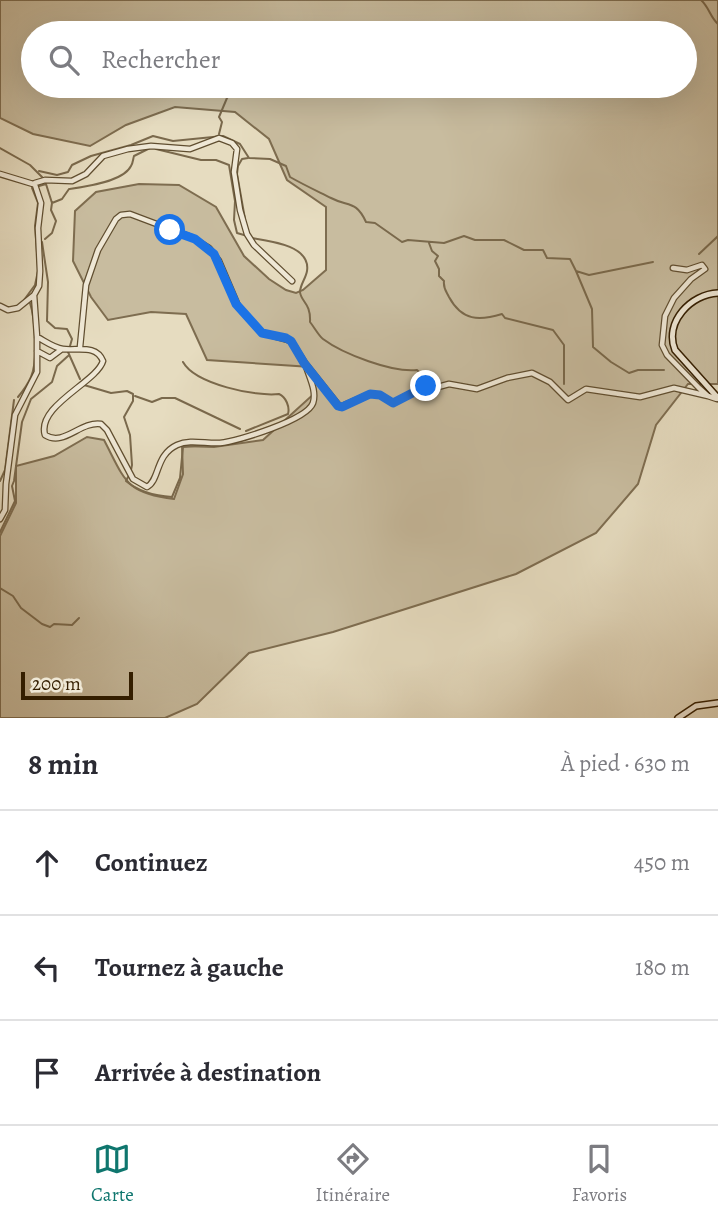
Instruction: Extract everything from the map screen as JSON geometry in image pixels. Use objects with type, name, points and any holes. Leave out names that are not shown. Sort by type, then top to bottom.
[{"type":"street","points":[[0,174],[34,184],[45,180],[70,181],[80,178],[99,158],[109,153],[151,146],[187,150],[216,138],[225,139],[237,149],[234,172],[247,234],[254,245],[292,281]]},
{"type":"street","points":[[0,520],[5,510],[15,415],[37,372],[34,295],[40,278],[38,236],[41,205],[34,184]]},
{"type":"street","points":[[80,347],[85,291],[96,257],[116,219],[128,214],[191,237],[209,248],[219,261],[239,308],[262,333],[291,341],[304,363],[340,407],[370,394],[380,395],[393,403],[424,386],[438,387],[449,384],[474,390],[507,378],[532,373],[550,382],[568,400],[586,389],[640,397],[674,388],[718,399]]},
{"type":"street","points":[[673,268],[687,270],[702,265],[705,269],[684,287],[670,304],[662,334],[662,348],[708,396]]},
{"type":"street","points":[[718,293],[702,295],[689,303],[678,317],[672,339],[675,350],[718,399]]},
{"type":"street","points":[[0,306],[15,310],[34,295]]},
{"type":"street","points":[[37,337],[62,349],[80,347],[99,354],[102,358],[102,365],[77,386],[50,415],[45,422],[44,433],[48,437],[58,439],[87,426],[101,424],[107,430],[133,479],[147,487],[154,481],[161,459],[176,445],[226,442],[295,419],[309,410],[314,393],[304,363]]},
{"type":"street","points":[[37,351],[51,358],[62,349]]},
{"type":"street","points":[[678,718],[696,706],[718,703]]},
{"type":"shaded area","points":[[0,0],[718,0],[718,384],[688,384],[656,425],[638,484],[596,533],[516,574],[333,632],[249,653],[197,704],[165,718],[0,718],[0,536],[16,503],[16,466],[54,456],[87,437],[104,440],[128,482],[145,493],[174,499],[183,474],[182,446],[214,447],[263,440],[316,392],[311,367],[207,360],[186,314],[151,312],[108,320],[91,297],[73,261],[75,211],[96,192],[139,184],[179,185],[216,207],[244,256],[269,279],[286,290],[296,293],[303,290],[326,270],[326,207],[287,180],[269,139],[235,112],[175,107],[126,125],[90,146],[33,134],[0,118]]},
{"type":"waterway","points":[[701,0],[718,24]]},
{"type":"waterway","points":[[219,134],[222,122],[219,117],[227,98]]},
{"type":"waterway","points":[[39,171],[57,175],[68,172],[72,165],[91,156],[153,136],[173,141],[223,136],[240,144],[249,158],[270,159],[286,166],[290,177],[355,207],[366,222],[375,223],[402,242],[408,240],[444,243],[464,236],[475,240],[504,240],[524,250],[543,250],[547,258],[570,259],[576,271],[589,275],[653,262]]},
{"type":"waterway","points":[[0,148],[30,165],[42,177]]},
{"type":"waterway","points":[[52,203],[62,199],[69,189],[103,183],[120,176],[127,172],[134,156],[150,148]]},
{"type":"waterway","points":[[156,149],[201,160],[216,160],[229,165],[235,201],[234,220],[237,233],[244,235]]},
{"type":"waterway","points":[[245,219],[237,174],[242,159],[248,158]]},
{"type":"waterway","points":[[39,186],[46,184],[56,221],[52,233],[45,239]]},
{"type":"waterway","points":[[32,188],[38,203],[35,226],[38,266]]},
{"type":"waterway","points":[[699,254],[718,236]]},
{"type":"waterway","points":[[252,238],[288,246],[303,256],[307,271],[300,289],[301,295],[308,307],[310,322],[323,339],[368,361],[395,369],[417,370],[437,384]]},
{"type":"waterway","points":[[42,242],[48,282],[47,321],[55,328],[67,329],[72,339],[70,346]]},
{"type":"waterway","points":[[429,243],[438,256],[435,261],[445,289],[454,305],[465,315],[486,318],[502,314],[505,318],[553,330],[564,345],[564,384]]},
{"type":"waterway","points":[[24,300],[35,285],[38,271]]},
{"type":"waterway","points":[[576,271],[592,309],[593,347],[629,373],[638,370],[664,370]]},
{"type":"waterway","points":[[18,397],[33,370],[35,351],[30,303]]},
{"type":"waterway","points":[[68,352],[80,379]]},
{"type":"waterway","points":[[0,532],[15,501],[12,486],[22,422],[31,399],[52,382],[57,366],[68,356]]},
{"type":"waterway","points":[[183,362],[190,370],[213,383],[242,391],[279,394],[284,397],[288,414],[246,431]]},
{"type":"waterway","points":[[84,385],[111,393],[127,391],[133,394],[133,401],[124,417],[130,435],[131,470]]},
{"type":"waterway","points":[[135,396],[152,402],[162,398],[175,398],[240,429]]},
{"type":"waterway","points":[[0,481],[5,470],[14,400]]},
{"type":"waterway","points":[[223,445],[245,439]]},
{"type":"waterway","points":[[128,477],[126,481],[142,491],[172,497],[180,478],[183,447],[207,445]]},
{"type":"waterway","points":[[0,588],[13,596],[21,608],[42,624],[50,627],[54,624],[72,625],[79,618]]},
{"type":"route","points":[[170,230],[195,239],[209,248],[219,261],[236,304],[262,333],[291,341],[336,405],[342,407],[370,394],[378,394],[393,403],[426,386]]}]
